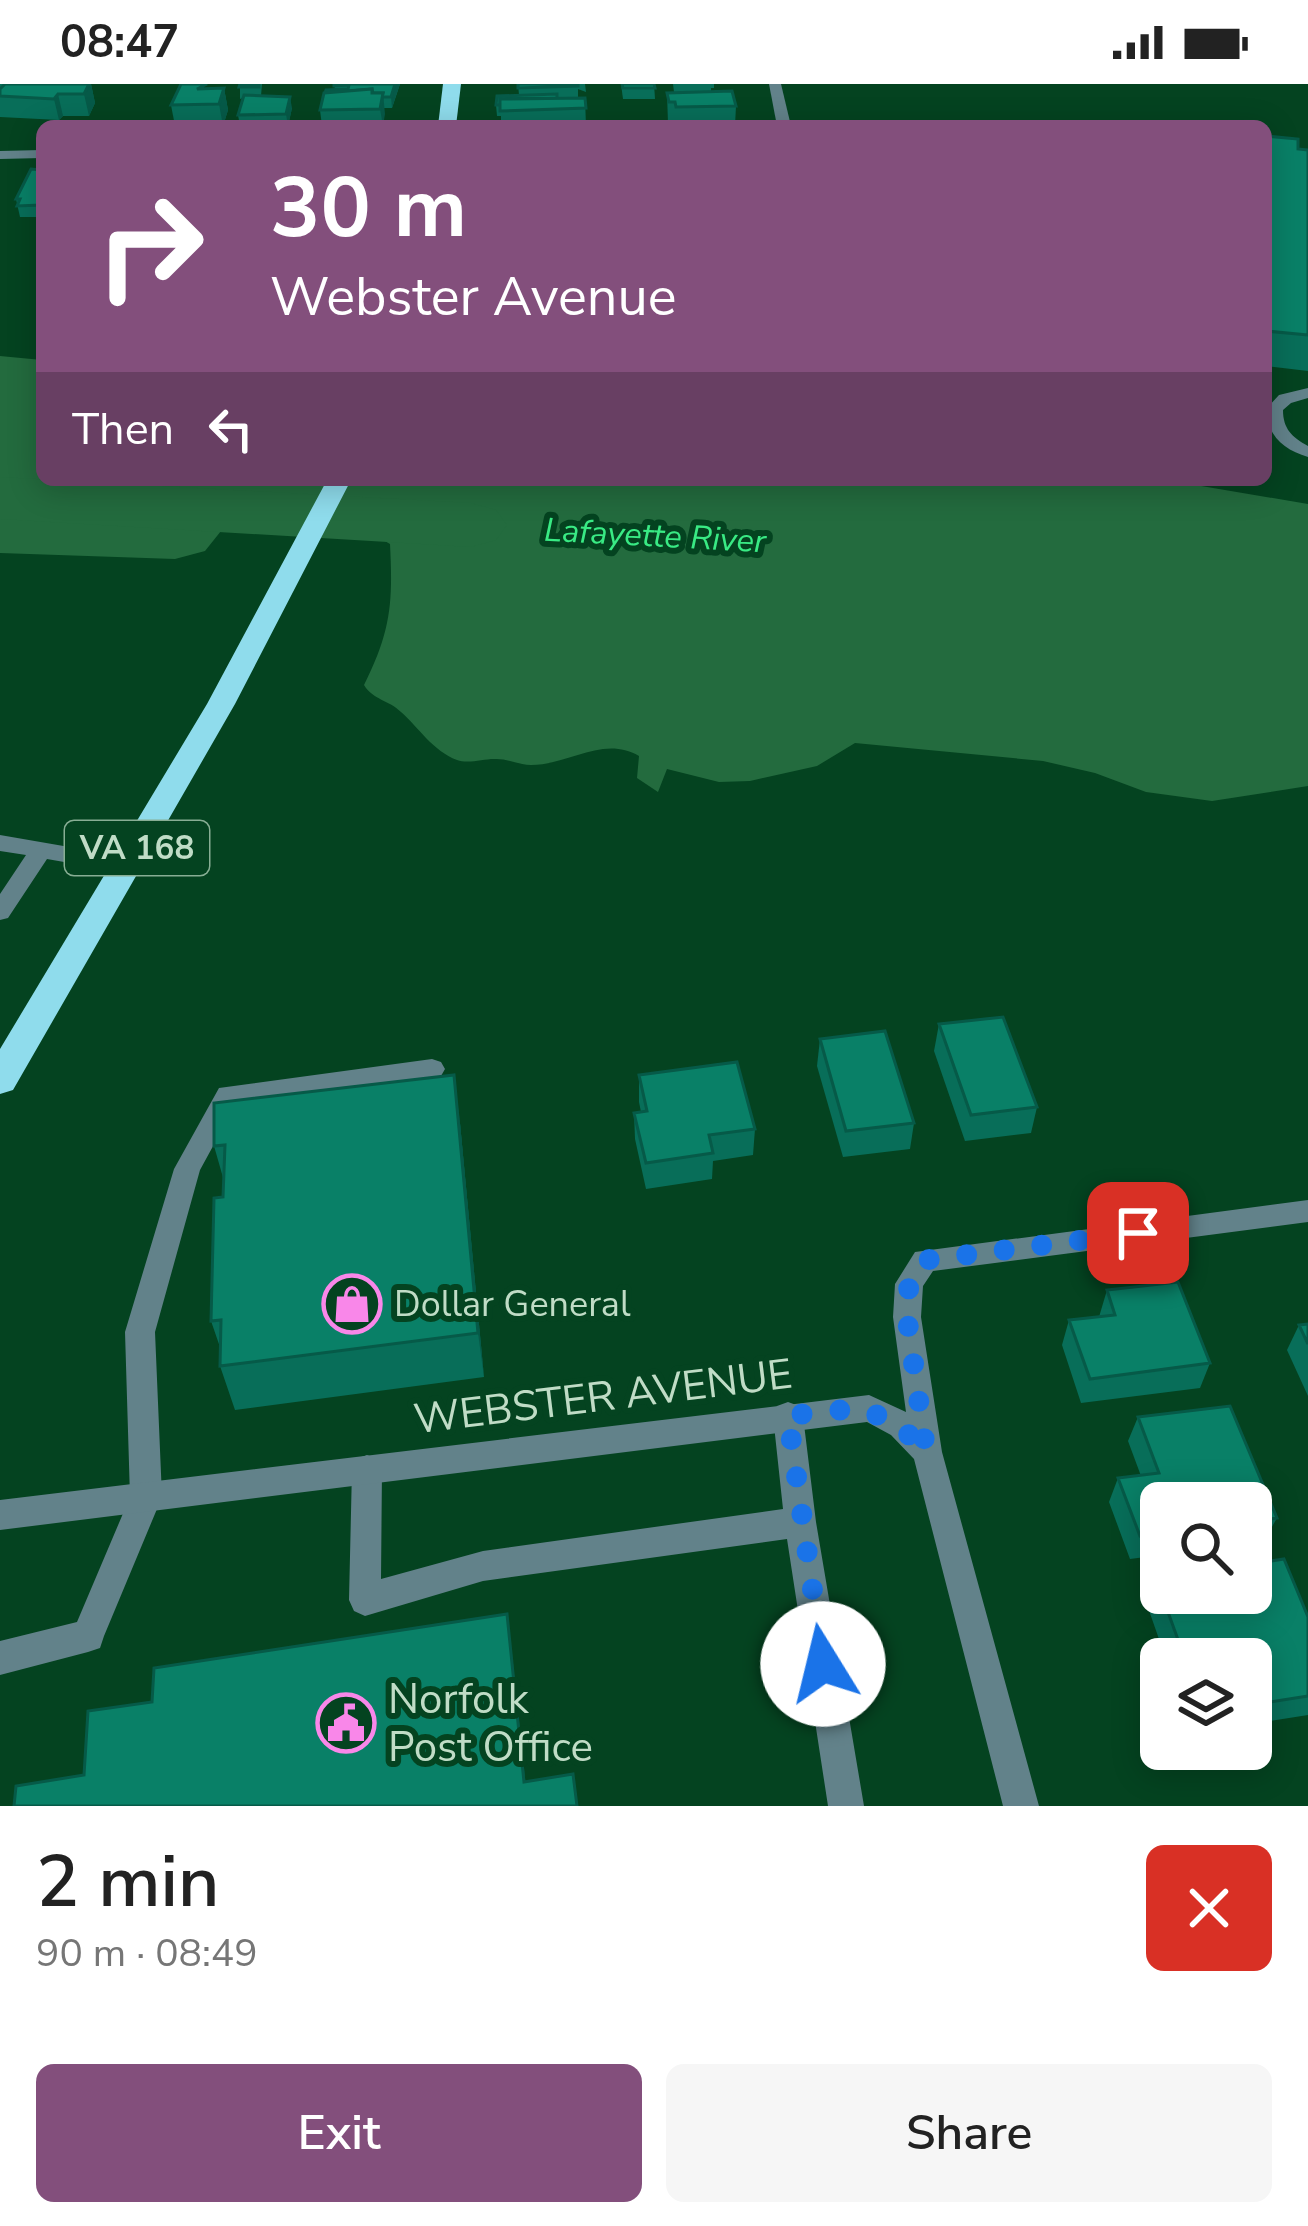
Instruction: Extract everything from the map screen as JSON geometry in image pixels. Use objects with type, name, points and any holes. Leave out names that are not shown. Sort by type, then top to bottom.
[{"type":"highway","points":[[447,120],[452,84]]},
{"type":"highway","name":"VA 168","points":[[0,1080],[270,614],[336,486]]},
{"type":"street","points":[[775,84],[783,120]]},
{"type":"street","points":[[0,155],[36,154]]},
{"type":"street","points":[[1308,393],[1285,399],[1275,409],[1273,423],[1281,435],[1308,452]]},
{"type":"street","points":[[0,842],[127,866]]},
{"type":"street","points":[[0,912],[41,850]]},
{"type":"street","points":[[0,1658],[88,1636],[146,1497],[140,1332],[187,1169],[227,1095],[431,1069]]},
{"type":"street","points":[[1021,1806],[926,1452],[907,1317],[909,1284],[925,1260],[1308,1211]]},
{"type":"street","name":"WEBSTER AVENUE","points":[[0,1515],[868,1408],[902,1425],[926,1452]]},
{"type":"street","points":[[788,1416],[800,1522],[846,1806]]},
{"type":"street","points":[[367,1468],[364,1600],[483,1566],[800,1522]]},
{"type":"water","points":[[0,356],[36,359],[36,486],[1202,486],[1308,504],[1308,786],[1212,801],[1146,792],[1043,761],[855,743],[817,766],[750,781],[719,782],[667,769],[658,792],[637,778],[639,756],[626,750],[599,750],[531,765],[499,759],[457,760],[364,685],[388,616],[390,544],[333,511],[280,508],[221,531],[205,551],[175,559],[0,553]]},
{"type":"building","points":[[5,84],[89,84],[84,94],[58,94],[54,99],[0,96]]},
{"type":"building","points":[[181,84],[224,88],[219,104],[171,105]]},
{"type":"building","points":[[334,84],[395,84],[391,97],[382,97],[383,93],[372,89],[325,93],[349,85]]},
{"type":"building","points":[[518,84],[578,84],[578,86],[518,88]]},
{"type":"building","points":[[622,84],[654,84],[655,88],[623,88]]},
{"type":"building","points":[[372,89],[372,93],[383,93],[380,109],[320,110],[324,93]]},
{"type":"building","points":[[732,91],[736,106],[676,107],[667,93]]},
{"type":"building","points":[[557,94],[557,98],[500,99],[496,105],[497,96]]},
{"type":"building","points":[[244,95],[290,97],[286,114],[238,115]]},
{"type":"building","points":[[585,98],[586,108],[500,111],[500,99]]},
{"type":"building","points":[[1272,137],[1298,139],[1298,149],[1308,150],[1308,335],[1272,332]]},
{"type":"building","points":[[31,169],[36,169],[36,205],[17,206],[20,199],[16,199]]},
{"type":"building","points":[[1003,1017],[1037,1107],[971,1115],[939,1024]]},
{"type":"building","points":[[885,1031],[914,1123],[846,1131],[820,1039]]},
{"type":"building","points":[[737,1062],[755,1129],[709,1135],[713,1153],[646,1163],[634,1113],[647,1111],[639,1075]]},
{"type":"building","name":"Dollar General","points":[[454,1075],[478,1333],[220,1366],[221,1320],[211,1321],[214,1198],[223,1197],[225,1145],[214,1146],[214,1103]]},
{"type":"building","points":[[1178,1282],[1210,1363],[1090,1379],[1069,1320],[1115,1315],[1107,1290]]},
{"type":"building","points":[[1230,1406],[1262,1482],[1140,1482],[1140,1536],[1118,1478],[1159,1473],[1138,1417]]},
{"type":"building","points":[[1284,1559],[1308,1617],[1308,1696],[1272,1702],[1272,1638],[1177,1638],[1169,1614],[1272,1614],[1272,1561]]},
{"type":"building","name":"Norfolk Post Office","points":[[507,1614],[524,1782],[573,1774],[577,1806],[14,1806],[16,1786],[84,1775],[88,1711],[152,1702],[154,1668]]},
{"type":"waterway","name":"Lafayette River","points":[[0,498],[471,525]]},
{"type":"place","name":"Dollar General","points":[[352,1304]]},
{"type":"place","name":"Norfolk Post Office","points":[[346,1723]]},
{"type":"route","points":[[823,1664],[788,1416],[868,1408],[902,1425],[926,1452],[907,1317],[909,1284],[925,1260],[1138,1233]]}]
